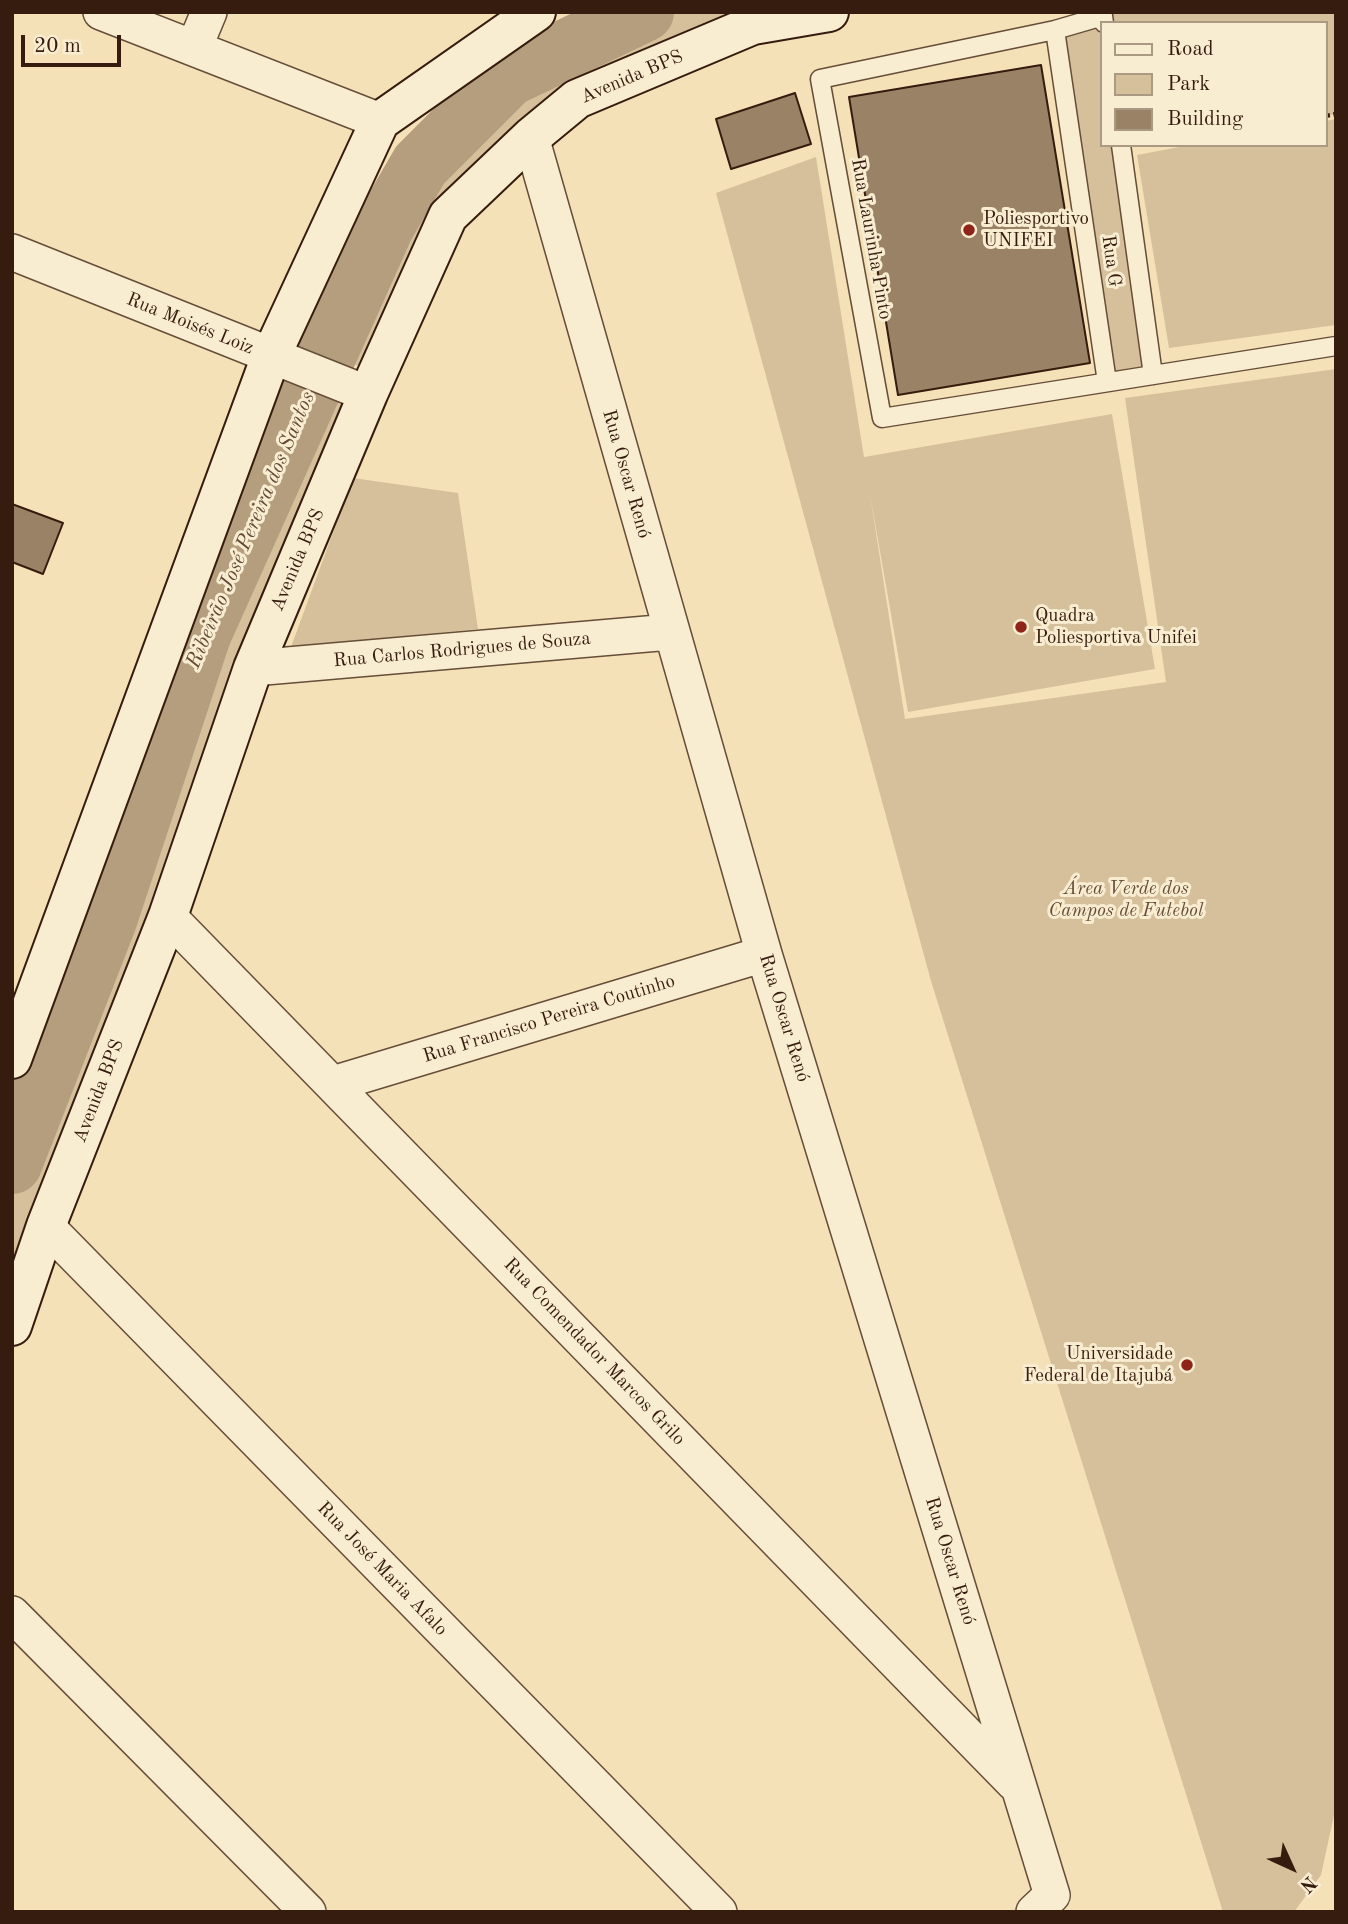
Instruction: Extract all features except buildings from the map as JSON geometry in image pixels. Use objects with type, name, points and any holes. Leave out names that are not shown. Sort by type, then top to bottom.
[{"type":"main road","points":[[12,1059],[279,359],[380,121],[536,12]]},
{"type":"main road","name":"Avenida BPS","points":[[12,1326],[46,1226],[168,916],[253,668],[368,394],[448,216],[577,99],[753,25],[829,12]]},
{"type":"street","points":[[101,12],[380,121]]},
{"type":"street","points":[[194,48],[209,12]]},
{"type":"street","name":"Rua Oscar Renó","points":[[531,138],[764,954],[1019,1788],[1043,1903]]},
{"type":"street","name":"Rua Moisés Loiz","points":[[12,252],[368,394]]},
{"type":"street","name":"Rua Carlos Rodrigues de Souza","points":[[253,668],[670,632]]},
{"type":"street","name":"Rua Comendador Marcos Grilo","points":[[168,916],[1019,1788]]},
{"type":"street","name":"Rua Francisco Pereira Coutinho","points":[[333,1084],[764,954]]},
{"type":"street","name":"Rua José Maria Afalo","points":[[46,1226],[719,1912]]},
{"type":"street","points":[[12,1614],[309,1912]]},
{"type":"lane","points":[[1055,30],[1102,16],[1103,21]]},
{"type":"lane","name":"Rua G","points":[[1055,30],[1107,382]]},
{"type":"lane","name":"Rua Laurinha Pinto","points":[[1055,30],[820,79],[882,418],[1107,382]]},
{"type":"lane","name":"Rua G","points":[[1121,147],[1153,375]]},
{"type":"lane","points":[[1107,382],[1336,346]]},
{"type":"green space","points":[[597,12],[799,12],[754,20],[474,178],[366,368],[294,347],[407,158],[502,67]]},
{"type":"green space","points":[[1110,12],[1336,12],[1336,114],[1327,116],[1327,21],[1112,21]]},
{"type":"green space","points":[[1100,23],[1100,147],[1120,147],[1152,374],[1109,380],[1058,31]]},
{"type":"green space","points":[[1336,119],[1336,325],[1169,348],[1137,155],[1179,147],[1327,147],[1327,121]]},
{"type":"green space","name":"Área Verde dos Campos de Futebol","points":[[816,157],[864,457],[1112,414],[1155,669],[908,712],[870,494],[905,719],[1166,682],[1125,398],[1336,369],[1336,1806],[1321,1875],[1294,1912],[1223,1912],[931,981],[716,193]]},
{"type":"green space","points":[[279,379],[348,405],[12,1307],[12,1102]]},
{"type":"green space","points":[[353,478],[458,493],[478,629],[291,647]]},
{"type":"waterway","name":"Ribeirão José Pereira dos Santos","points":[[12,1164],[107,920],[201,635],[384,227],[420,165],[508,77],[644,12]]},
{"type":"place","name":"Poliesportivo UNIFEI","points":[[969,230]]},
{"type":"place","name":"Quadra Poliesportiva Unifei","points":[[1021,627]]},
{"type":"place","name":"Universidade Federal de Itajubá","points":[[1187,1365]]}]
